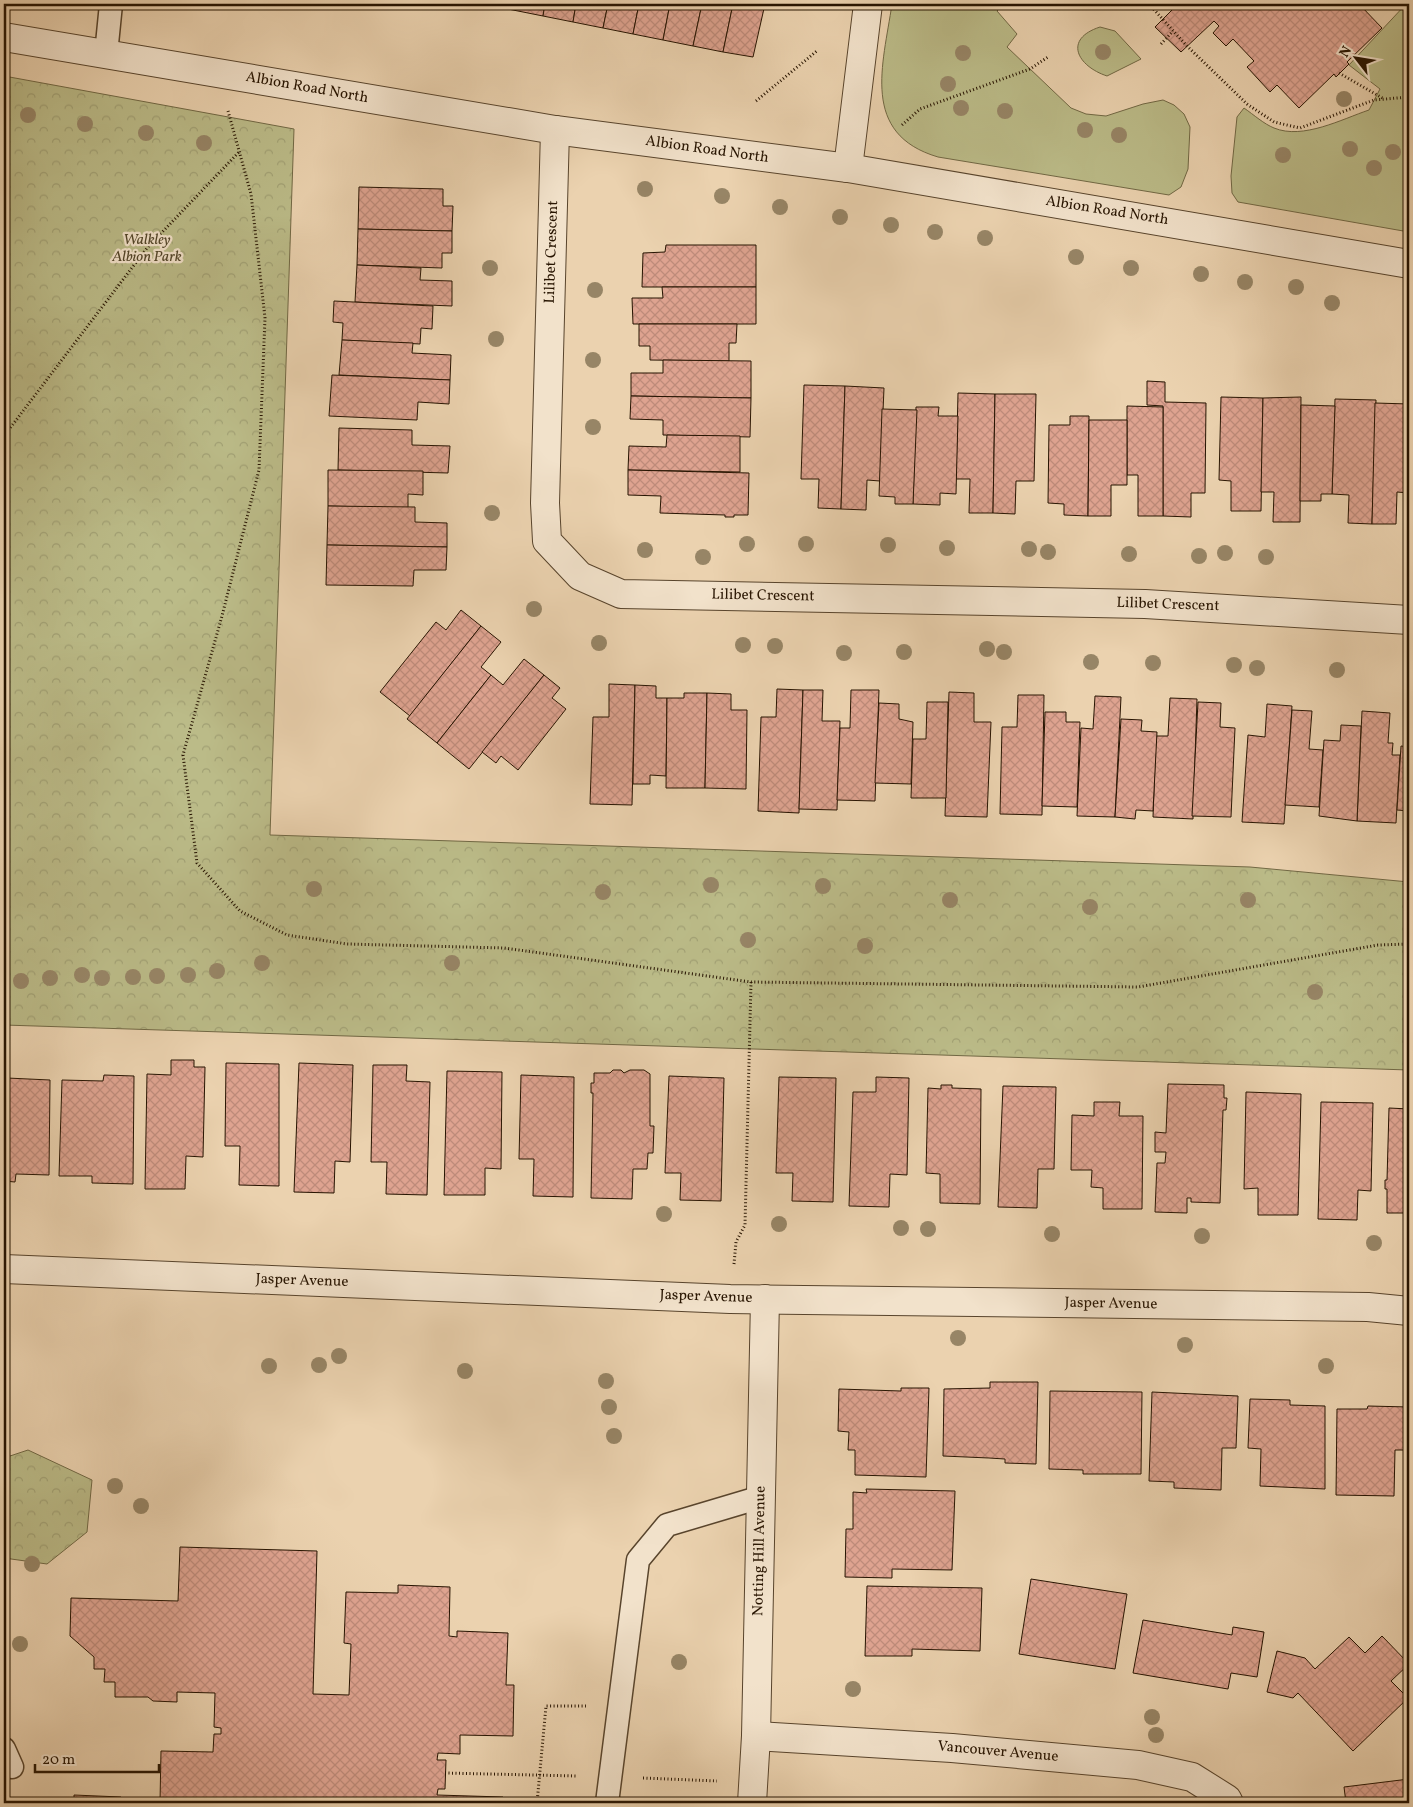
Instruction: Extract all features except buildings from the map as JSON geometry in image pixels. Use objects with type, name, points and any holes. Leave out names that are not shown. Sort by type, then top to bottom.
[{"type":"street","points":[[848,168],[868,4]]},
{"type":"street","name":"Albion Road North","points":[[4,37],[556,130],[848,168],[1409,264]]},
{"type":"street","name":"Lilibet Crescent","points":[[556,130],[544,503],[546,541],[580,576],[621,594],[1145,604],[1409,620]]},
{"type":"street","name":"Jasper Avenue","points":[[4,1269],[730,1299],[1368,1307],[1409,1311]]},
{"type":"street","name":"Notting Hill Avenue","points":[[752,1793],[756,1736],[764,1299]]},
{"type":"street","name":"Vancouver Avenue","points":[[756,1736],[952,1748],[1138,1765],[1192,1777],[1227,1799],[1229,1803]]},
{"type":"lane","points":[[106,54],[111,4]]},
{"type":"lane","points":[[607,1803],[638,1560],[667,1525],[761,1497]]},
{"type":"path","points":[[1149,4],[1173,31],[1247,104],[1274,122],[1300,128],[1374,100],[1409,97]]},
{"type":"path","points":[[1161,44],[1173,31]]},
{"type":"path","points":[[756,101],[818,50]]},
{"type":"path","points":[[902,125],[920,109],[1030,69],[1048,57]]},
{"type":"path","points":[[216,72],[251,194],[266,318],[259,470],[222,616],[182,755],[197,863],[240,911],[287,935],[346,944],[504,948],[751,982],[1138,987],[1378,944],[1409,944]]},
{"type":"path","points":[[1339,73],[1384,99]]},
{"type":"path","points":[[4,436],[147,248],[239,152]]},
{"type":"path","points":[[730,1299],[736,1242],[745,1225],[751,982]]},
{"type":"path","points":[[537,1803],[546,1706],[590,1706]]},
{"type":"path","points":[[445,1773],[610,1776],[752,1793]]},
{"type":"green space","points":[[892,4],[1003,4],[997,11],[1017,34],[1007,47],[1071,108],[1086,114],[1106,116],[1143,104],[1163,100],[1174,105],[1184,114],[1190,127],[1188,169],[1181,187],[1169,195],[938,157],[913,146],[897,132],[887,115],[882,95],[884,50]]},
{"type":"green space","points":[[1406,4],[1409,4],[1409,232],[1238,202],[1232,193],[1231,176],[1237,117],[1244,108],[1274,128],[1297,132],[1322,127],[1369,110],[1380,89],[1349,65]]},
{"type":"green space","points":[[1100,27],[1115,31],[1141,59],[1107,76],[1088,66],[1078,52],[1078,45],[1081,38],[1088,32]]},
{"type":"green space","name":"Walkley Albion Park","points":[[4,76],[294,129],[270,835],[1250,867],[1409,882],[1409,1070],[4,1025]]},
{"type":"green space","points":[[28,1450],[92,1480],[87,1532],[47,1564],[4,1558],[4,1458]]}]
